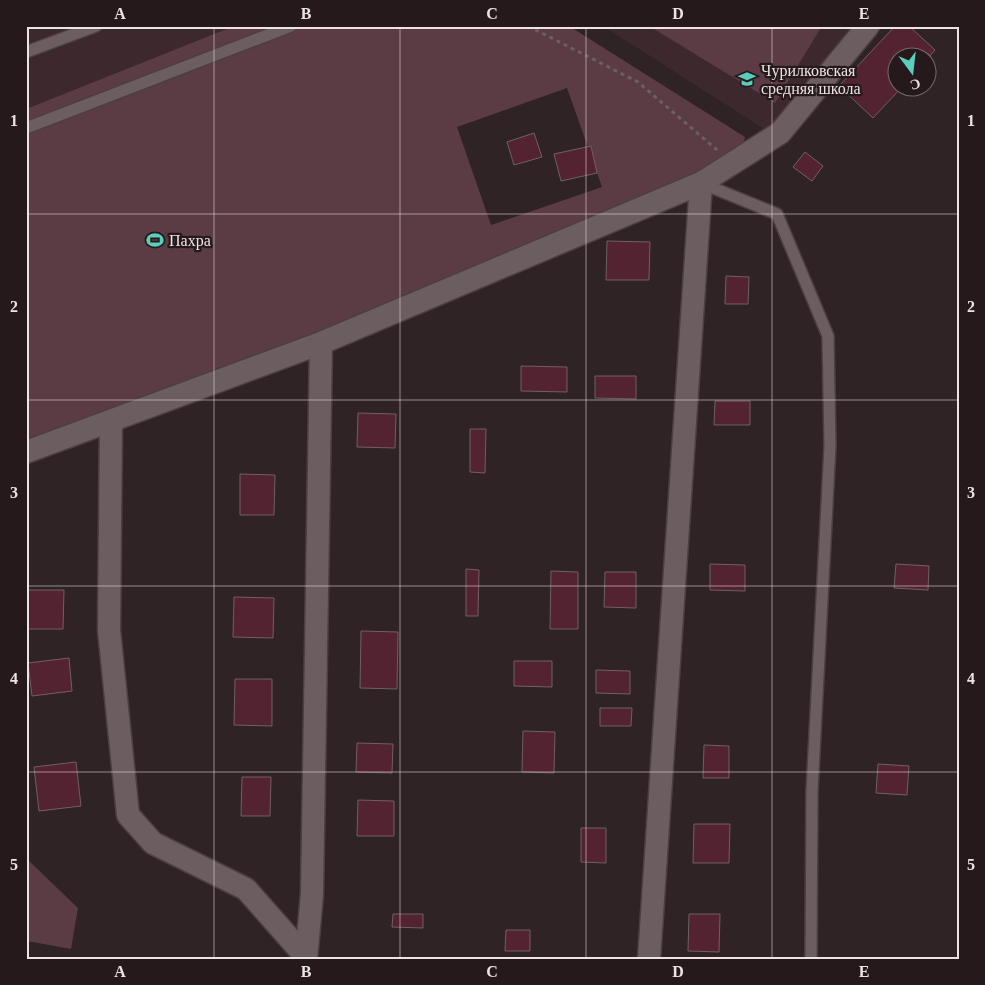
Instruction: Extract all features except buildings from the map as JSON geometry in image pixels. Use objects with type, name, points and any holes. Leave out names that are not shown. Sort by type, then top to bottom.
[{"type":"street","points":[[26,452],[321,343],[701,183],[780,133],[868,26]]},
{"type":"street","points":[[649,959],[701,183]]},
{"type":"street","points":[[306,958],[312,894],[321,343]]},
{"type":"street","points":[[111,421],[110,630],[128,815],[153,843],[246,889],[306,958]]},
{"type":"lane","points":[[26,52],[96,26]]},
{"type":"lane","points":[[26,128],[291,26]]},
{"type":"lane","points":[[701,183],[777,214],[828,336],[830,446],[812,792],[811,959]]},
{"type":"path","points":[[528,26],[638,82],[723,156]]},
{"type":"shaded area","points":[[26,26],[234,26],[26,109]]},
{"type":"shaded area","points":[[234,26],[569,26],[745,137],[733,178],[26,459],[26,109]],"holes":[[[567,88],[602,187],[491,225],[457,127]]]},
{"type":"shaded area","name":"Чурилковская средняя школа","points":[[603,26],[852,26],[767,131]]},
{"type":"shaded area","points":[[649,26],[822,26],[775,103]]},
{"type":"shaded area","points":[[26,858],[78,908],[71,949],[27,941],[26,944]]},
{"type":"place","name":"Чурилковская средняя школа","points":[[747,79]]},
{"type":"place","name":"Пахра","points":[[155,240]]}]
